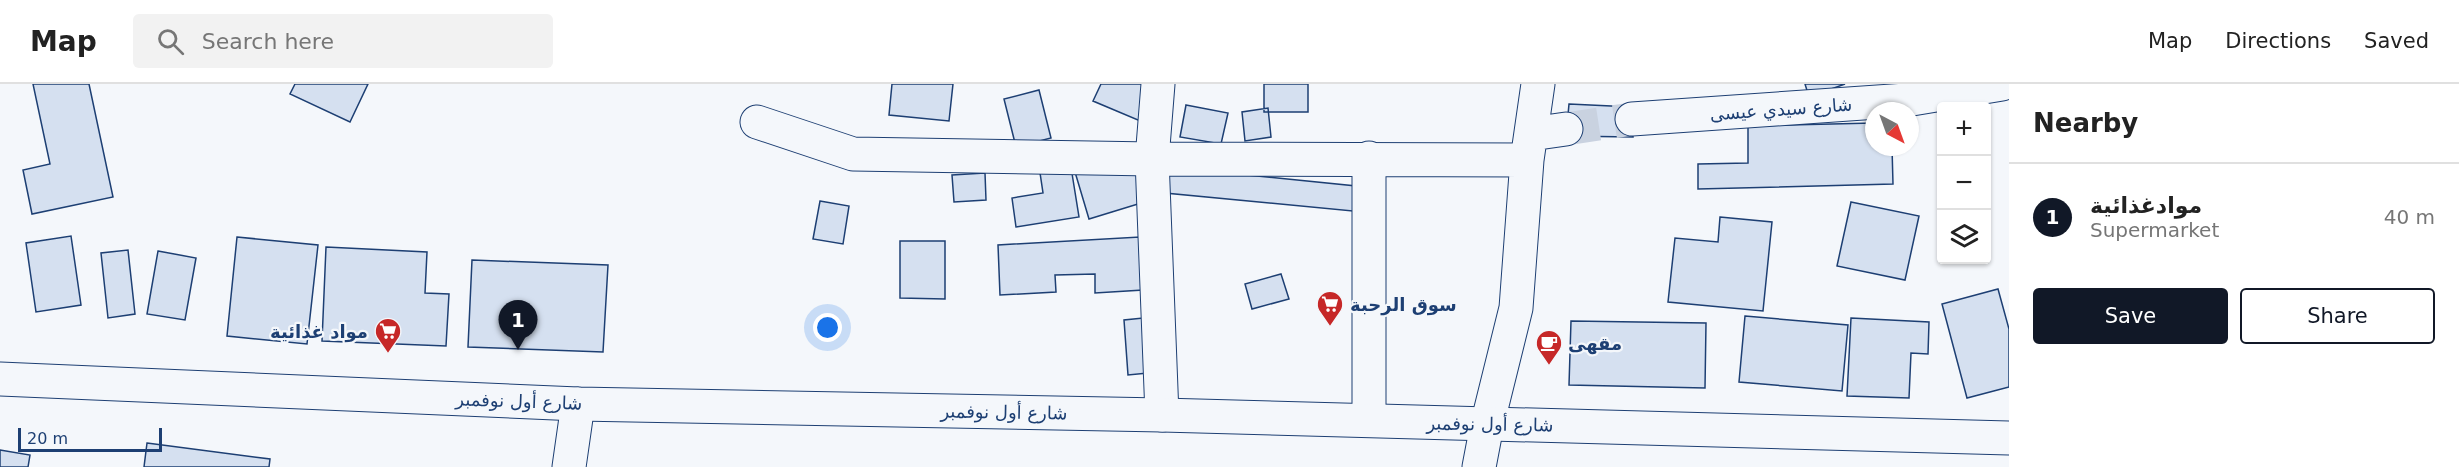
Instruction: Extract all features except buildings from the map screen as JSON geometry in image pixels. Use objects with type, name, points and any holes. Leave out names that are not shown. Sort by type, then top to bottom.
[{"type":"street","points":[[1158,84],[1152,159],[1162,415]]},
{"type":"street","points":[[1479,467],[1516,308],[1529,147],[1538,84]]},
{"type":"street","name":"شارع سيدي عيسى","points":[[1632,119],[1906,100],[2001,84]]},
{"type":"street","points":[[757,122],[853,154],[1152,159],[1369,158],[1529,147],[1566,129]]},
{"type":"street","points":[[1369,158],[1369,420]]},
{"type":"street","name":"شارع أول نوفمبر","points":[[0,379],[578,404],[1162,415],[2009,438]]},
{"type":"street","points":[[569,467],[578,404]]},
{"type":"tunnel","points":[[1566,129],[1632,119]]},
{"type":"place","name":"سوق الرحبة","points":[[1330,327]]},
{"type":"place","name":"موادغذائية","points":[[518,350]]},
{"type":"place","name":"مواد غذائية","points":[[388,354]]},
{"type":"place","name":"مقهى","points":[[1549,366]]}]
